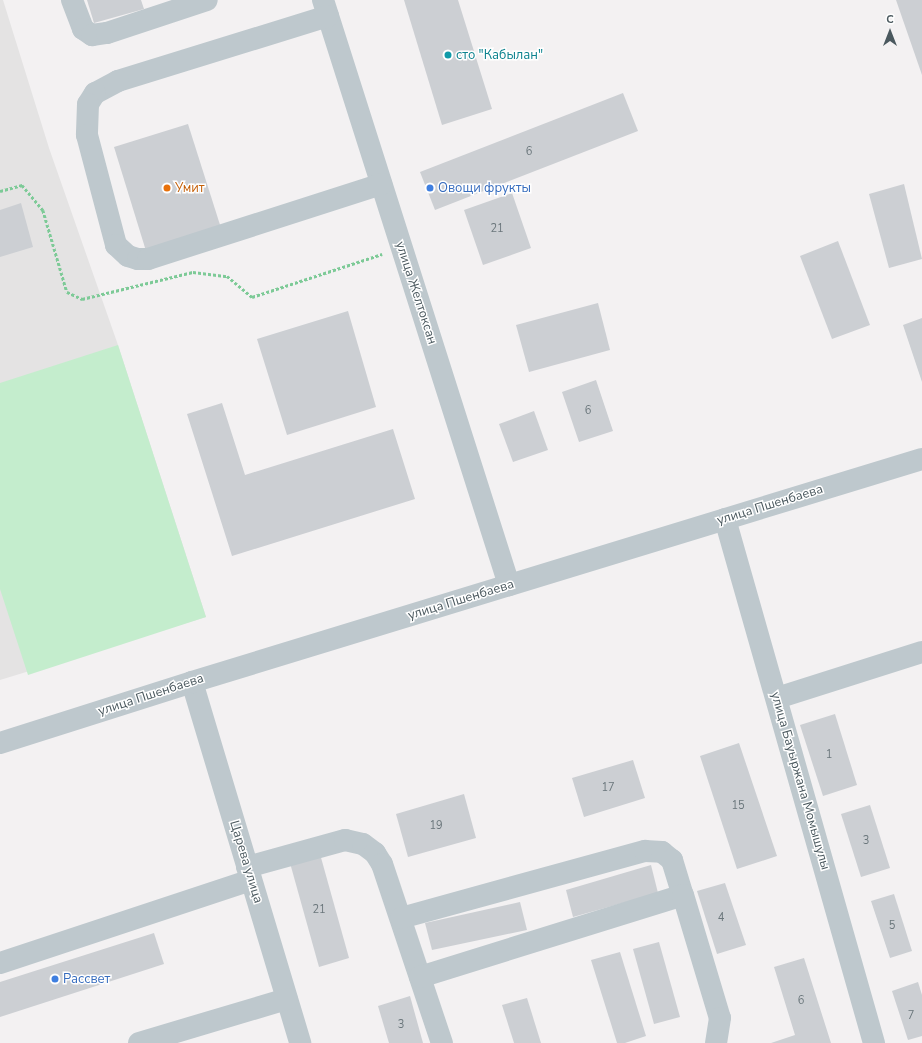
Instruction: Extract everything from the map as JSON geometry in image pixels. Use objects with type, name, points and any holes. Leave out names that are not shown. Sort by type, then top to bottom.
[{"type":"street","points":[[72,0],[83,29],[92,35],[99,35],[207,0]]},
{"type":"street","points":[[326,8],[118,81],[95,94],[88,104],[87,135],[116,245],[128,256],[138,259],[148,259],[381,184]]},
{"type":"street","name":"улица Желтоксан","points":[[326,8],[509,585]]},
{"type":"street","name":"улица Пшенбаева","points":[[0,744],[192,682],[922,459]]},
{"type":"street","name":"улица Бауыржана Момышулы","points":[[725,519],[874,1043]]},
{"type":"street","points":[[777,698],[922,652]]},
{"type":"street","name":"Царева улица","points":[[192,682],[300,1043]]},
{"type":"street","points":[[0,963],[345,840],[363,844],[375,853],[382,864],[442,1043]]},
{"type":"street","points":[[401,918],[645,852],[662,852],[672,860],[720,1018],[716,1043]]},
{"type":"street","points":[[420,977],[683,895]]},
{"type":"street","points":[[139,1043],[287,999]]},
{"type":"shaded area","points":[[0,0],[3,0],[49,148],[118,345],[206,617],[0,680]]},
{"type":"green space","points":[[118,345],[206,617],[28,675],[0,589],[0,383]]},
{"type":"building","points":[[87,0],[141,0],[144,9],[94,23]]},
{"type":"building","name":"сто \"Кабылан\"","points":[[404,0],[458,0],[492,109],[442,125]]},
{"type":"building","points":[[896,0],[922,0],[922,75]]},
{"type":"building","points":[[623,93],[638,131],[435,210],[420,172]]},
{"type":"building","name":"Умит","points":[[188,124],[221,228],[146,251],[114,147]]},
{"type":"building","points":[[904,184],[922,259],[889,268],[869,194]]},
{"type":"building","points":[[512,193],[531,248],[483,265],[464,210]]},
{"type":"building","points":[[21,203],[33,247],[0,257],[0,210]]},
{"type":"building","points":[[838,241],[870,325],[832,339],[800,256]]},
{"type":"building","points":[[598,303],[610,350],[529,372],[516,325]]},
{"type":"building","points":[[348,311],[376,407],[287,435],[257,339]]},
{"type":"building","points":[[922,318],[922,382],[903,325]]},
{"type":"building","points":[[596,380],[613,431],[579,442],[562,392]]},
{"type":"building","points":[[222,403],[245,475],[393,429],[415,499],[232,556],[187,414]]},
{"type":"building","points":[[534,411],[548,450],[513,462],[499,424]]},
{"type":"building","points":[[835,714],[857,785],[823,796],[800,725]]},
{"type":"building","points":[[739,743],[777,856],[737,869],[700,756]]},
{"type":"building","points":[[633,760],[645,798],[584,817],[572,778]]},
{"type":"building","points":[[464,794],[476,838],[408,857],[396,814]]},
{"type":"building","points":[[870,805],[890,868],[861,877],[841,814]]},
{"type":"building","points":[[320,854],[349,958],[319,967],[290,863]]},
{"type":"building","points":[[651,865],[658,893],[573,917],[566,890]]},
{"type":"building","points":[[725,883],[746,945],[717,954],[697,891]]},
{"type":"building","points":[[894,894],[912,951],[890,958],[871,901]]},
{"type":"building","points":[[520,902],[527,930],[432,950],[425,923]]},
{"type":"building","points":[[154,933],[164,964],[0,1017],[0,982]]},
{"type":"building","points":[[659,942],[680,1017],[654,1024],[633,949]]},
{"type":"building","points":[[620,952],[646,1036],[625,1043],[617,1043],[591,960]]},
{"type":"building","points":[[804,958],[831,1043],[771,1043],[795,1035],[774,967]]},
{"type":"building","points":[[918,982],[922,995],[922,1036],[908,1040],[892,991]]},
{"type":"building","points":[[410,996],[423,1043],[389,1043],[378,1006]]},
{"type":"building","points":[[527,998],[541,1043],[514,1043],[502,1005]]},
{"type":"place","name":"сто \"Кабылан\"","points":[[448,55]]},
{"type":"place","name":"Умит","points":[[167,188]]},
{"type":"place","name":"Овощи фрукты","points":[[430,188]]},
{"type":"place","name":"Рассвет","points":[[55,979]]}]
